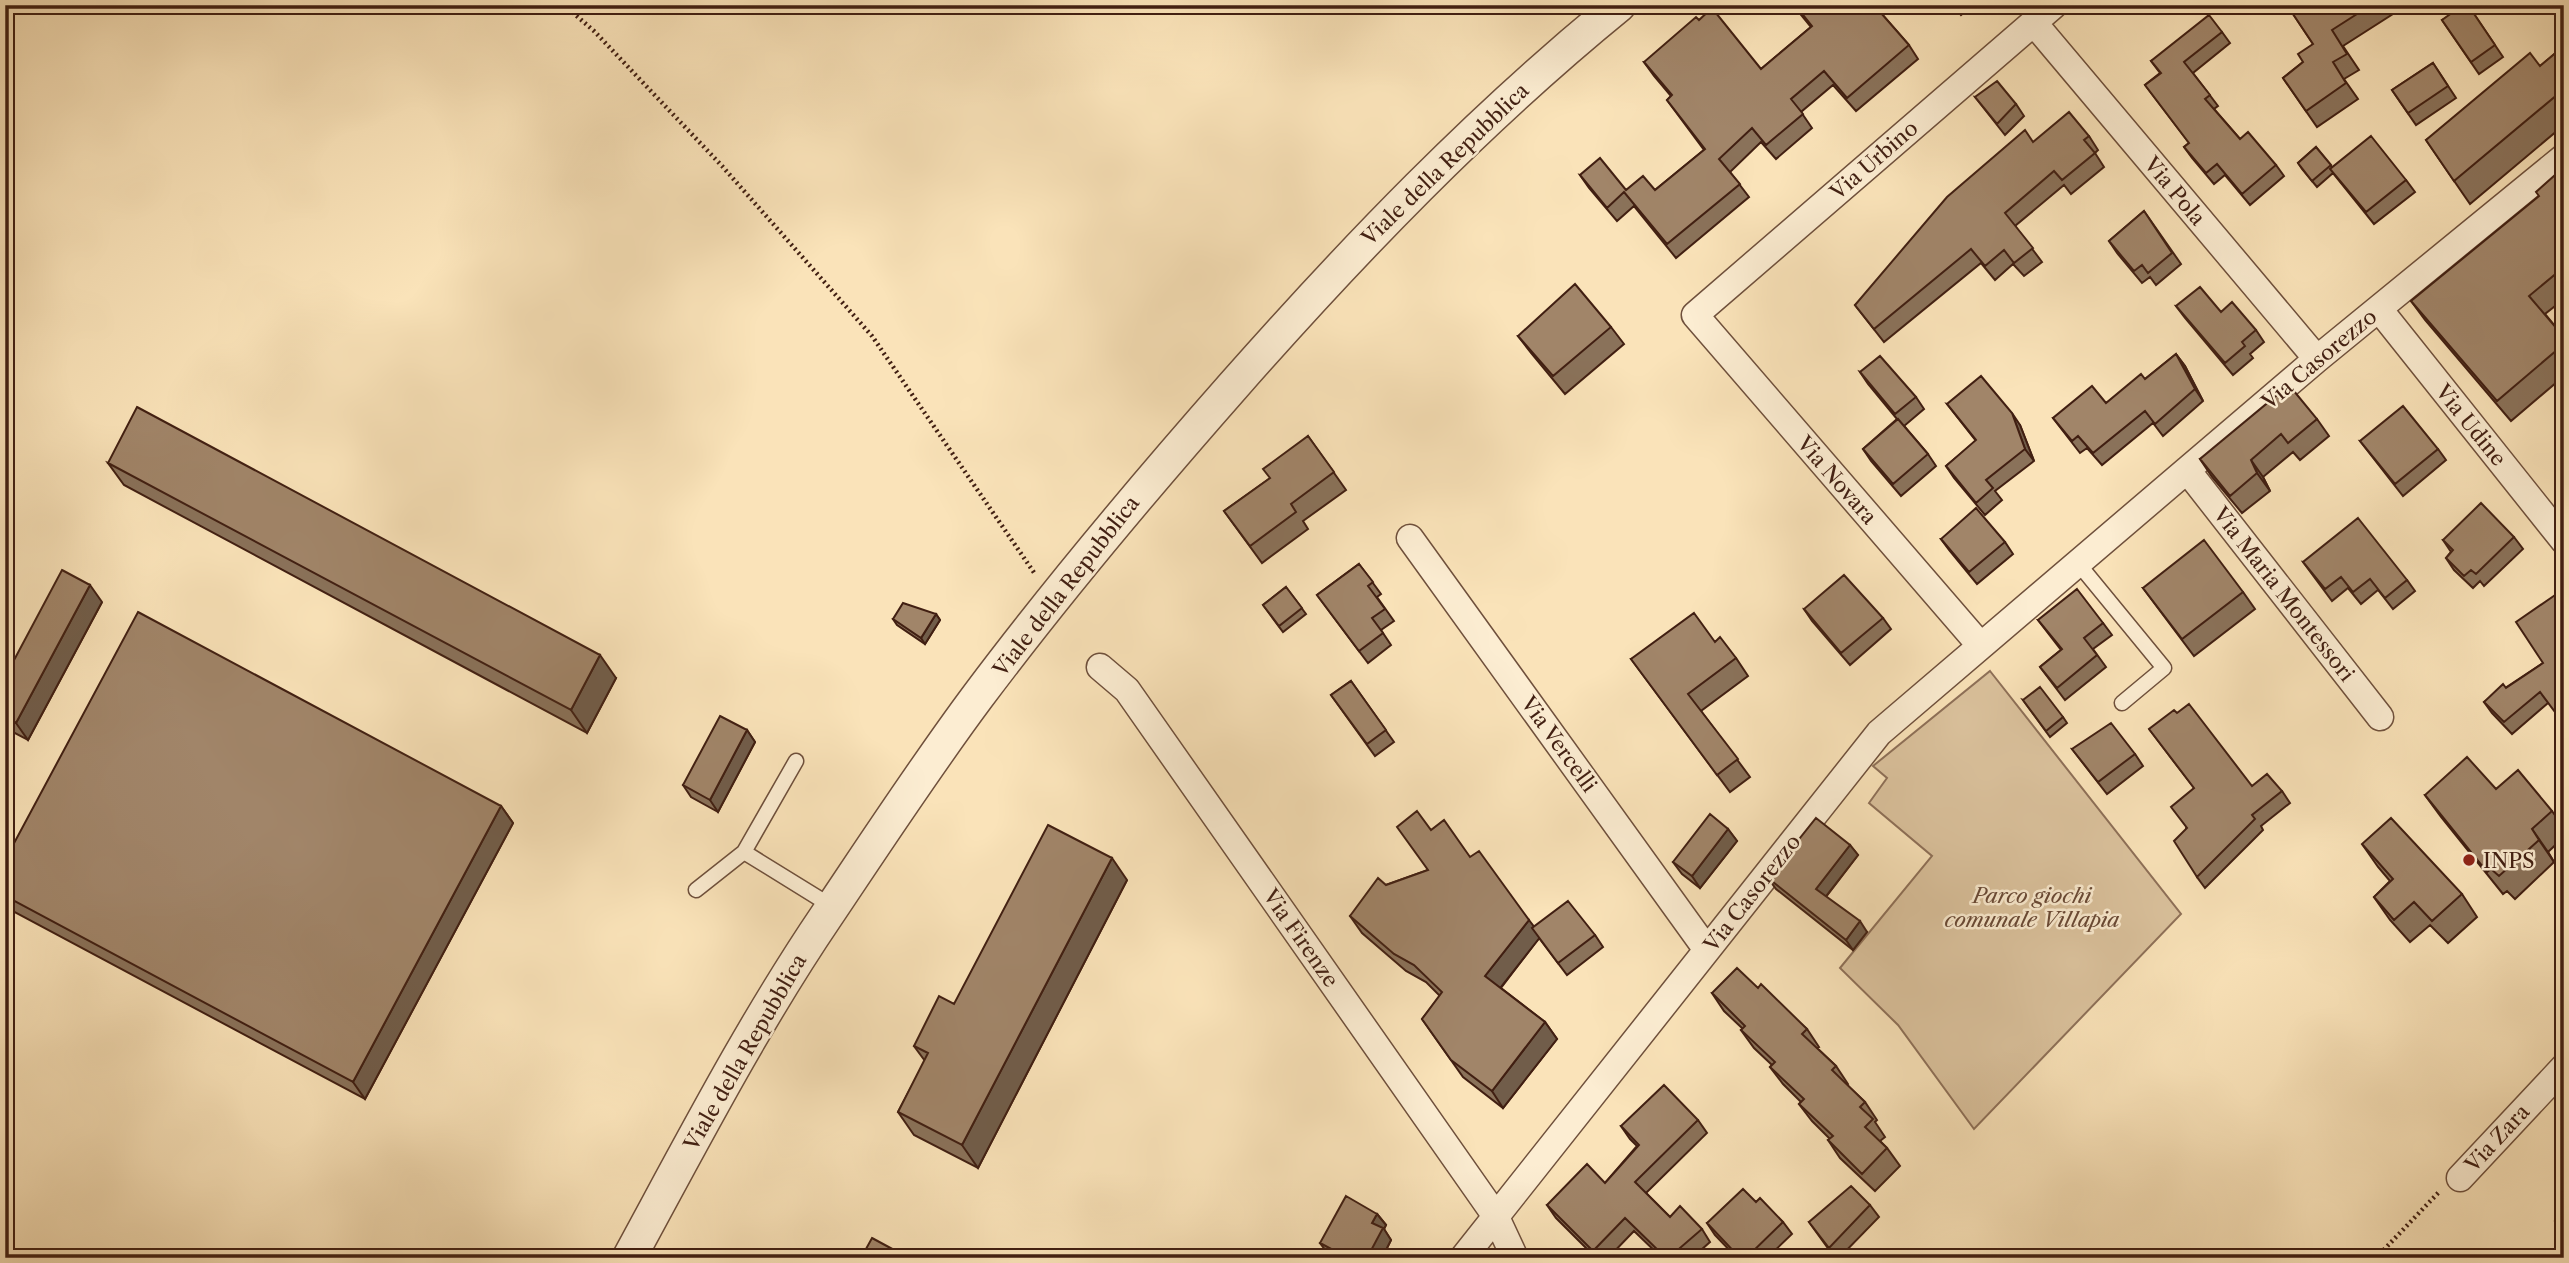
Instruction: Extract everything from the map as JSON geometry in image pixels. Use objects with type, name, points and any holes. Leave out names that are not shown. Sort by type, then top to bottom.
[{"type":"street","name":"Viale della Repubblica","points":[[629,1258],[723,1084],[833,907],[945,743],[1052,600],[1139,494],[1349,256],[1460,146],[1619,5]]},
{"type":"street","name":"Via Urbino","points":[[1695,315],[2054,5]]},
{"type":"street","name":"Via Pola","points":[[2034,23],[2318,359]]},
{"type":"street","name":"Via Casorezzo","points":[[1463,1258],[1879,733],[2318,359],[2564,158]]},
{"type":"street","name":"Via Udine","points":[[2379,309],[2564,541]]},
{"type":"street","name":"Via Novara","points":[[1695,315],[1980,645]]},
{"type":"street","name":"Via Maria Montessori","points":[[2188,470],[2380,718]]},
{"type":"street","name":"Via Vercelli","points":[[1410,538],[1707,950]]},
{"type":"street","name":"Via Firenze","points":[[1100,667],[1127,690],[1495,1215],[1515,1258]]},
{"type":"street","name":"Via Zara","points":[[2460,1178],[2564,1067]]},
{"type":"lane","points":[[2077,562],[2164,668],[2122,703]]},
{"type":"lane","points":[[696,890],[744,852],[796,761]]},
{"type":"lane","points":[[744,852],[833,907]]},
{"type":"path","points":[[564,5],[594,31],[722,166],[872,336],[1052,600]]},
{"type":"path","points":[[2376,1258],[2443,1188],[2460,1178]]},
{"type":"green space","name":"Parco giochi comunale Villapia","points":[[1990,671],[2181,914],[1974,1129],[1898,1025],[1840,968],[1932,856],[1869,803],[1887,778],[1873,766]]},
{"type":"building","points":[[1795,5],[1874,5],[1909,45],[1847,98],[1824,71],[1791,99],[1803,114],[1766,145],[1752,128],[1719,159],[1740,184],[1667,244],[1624,192],[1607,208],[1580,175],[1600,158],[1626,190],[1643,176],[1655,190],[1705,149],[1667,100],[1672,95],[1644,62],[1696,17],[1699,20],[1712,8],[1761,69],[1812,26]]},
{"type":"building","points":[[2287,5],[2371,5],[2332,30],[2347,54],[2333,62],[2346,83],[2306,111],[2283,78],[2303,62],[2298,54],[2313,44]]},
{"type":"building","points":[[2463,5],[2468,5],[2495,45],[2471,62],[2442,20]]},
{"type":"building","points":[[2209,15],[2222,32],[2184,62],[2210,95],[2205,99],[2240,139],[2248,132],[2276,165],[2242,194],[2217,164],[2206,173],[2184,147],[2189,143],[2145,85],[2161,73],[2151,61]]},
{"type":"building","points":[[2564,46],[2564,89],[2454,181],[2426,140],[2530,53],[2540,66]]},
{"type":"building","points":[[2433,63],[2448,86],[2408,113],[2392,90]]},
{"type":"building","points":[[1997,81],[2016,104],[1997,124],[1975,97]]},
{"type":"building","points":[[2069,112],[2089,136],[2084,140],[2095,153],[2062,180],[2054,171],[2005,213],[2033,248],[2014,263],[2004,250],[1985,266],[1971,249],[1874,329],[1855,305],[1947,197],[2025,130],[2033,142]]},
{"type":"building","points":[[2371,136],[2406,180],[2366,212],[2330,169]]},
{"type":"building","points":[[2316,147],[2331,165],[2312,181],[2298,163]]},
{"type":"building","points":[[2564,167],[2564,267],[2529,296],[2564,337],[2564,344],[2497,401],[2411,301],[2539,196],[2536,192]]},
{"type":"building","points":[[2144,211],[2172,253],[2148,273],[2142,265],[2134,271],[2109,241]]},
{"type":"building","points":[[1575,284],[1611,327],[1553,376],[1518,336]]},
{"type":"building","points":[[2200,287],[2221,312],[2232,302],[2256,330],[2242,342],[2245,346],[2225,363],[2176,306]]},
{"type":"building","points":[[2176,354],[2195,389],[2155,424],[2145,411],[2093,453],[2078,436],[2072,441],[2053,418],[2092,386],[2106,403],[2141,374],[2145,379]]},
{"type":"building","points":[[1880,356],[1916,397],[1895,414],[1860,372]]},
{"type":"building","points":[[1981,376],[2012,413],[2025,449],[1986,480],[1993,488],[1976,503],[1946,466],[1976,440],[1947,404]]},
{"type":"building","points":[[2289,385],[2317,419],[2288,443],[2281,434],[2251,460],[2257,473],[2230,496],[2200,459]]},
{"type":"building","points":[[2403,406],[2438,449],[2395,484],[2360,441]]},
{"type":"building","points":[[137,407],[600,655],[571,710],[108,463]]},
{"type":"building","points":[[1898,419],[1928,454],[1893,484],[1863,449]]},
{"type":"building","points":[[1308,436],[1334,472],[1291,504],[1296,512],[1250,546],[1224,511],[1270,478],[1263,469]]},
{"type":"building","points":[[2481,503],[2514,537],[2476,574],[2471,570],[2464,576],[2446,558],[2453,550],[2443,540]]},
{"type":"building","points":[[1976,508],[2005,542],[1969,572],[1941,539]]},
{"type":"building","points":[[2358,518],[2407,580],[2385,598],[2370,579],[2353,592],[2341,577],[2325,589],[2303,562]]},
{"type":"building","points":[[2204,540],[2243,592],[2182,639],[2143,588]]},
{"type":"building","points":[[1359,564],[1373,582],[1368,586],[1385,609],[1372,618],[1383,633],[1359,651],[1317,595]]},
{"type":"building","points":[[62,570],[90,585],[16,723],[5,717],[5,677]]},
{"type":"building","points":[[1844,575],[1883,618],[1841,653],[1804,609]]},
{"type":"building","points":[[1286,587],[1302,608],[1279,626],[1263,605]]},
{"type":"building","points":[[2077,589],[2103,623],[2084,638],[2097,655],[2057,688],[2040,667],[2062,649],[2038,620]]},
{"type":"building","points":[[2558,593],[2564,601],[2564,724],[2540,692],[2504,722],[2484,702],[2503,684],[2506,688],[2543,663],[2516,622]]},
{"type":"building","points":[[903,603],[936,614],[921,638],[893,619]]},
{"type":"building","points":[[138,612],[501,806],[353,1082],[5,896],[5,860]]},
{"type":"building","points":[[1694,613],[1715,642],[1720,637],[1736,658],[1688,694],[1738,759],[1717,775],[1631,659]]},
{"type":"building","points":[[1351,681],[1386,730],[1367,744],[1331,695]]},
{"type":"building","points":[[2040,687],[2063,717],[2046,731],[2023,700]]},
{"type":"building","points":[[2189,704],[2252,786],[2267,774],[2282,791],[2252,815],[2255,819],[2197,877],[2174,841],[2187,828],[2171,807],[2194,788],[2149,729],[2174,710],[2177,713]]},
{"type":"building","points":[[720,716],[747,730],[710,800],[683,785]]},
{"type":"building","points":[[2111,723],[2135,754],[2098,782],[2072,749]]},
{"type":"building","points":[[2467,757],[2496,789],[2518,770],[2552,811],[2532,829],[2539,840],[2499,876],[2491,869],[2487,872],[2425,795]]},
{"type":"building","points":[[1417,811],[1431,830],[1444,820],[1470,857],[1479,851],[1529,920],[1485,976],[1545,1022],[1492,1091],[1451,1060],[1422,1019],[1442,992],[1414,965],[1394,954],[1350,916],[1378,878],[1386,885],[1428,870],[1397,827]]},
{"type":"building","points":[[1710,814],[1728,829],[1692,876],[1673,862]]},
{"type":"building","points":[[1816,818],[1850,845],[1816,889],[1860,921],[1846,940],[1768,878]]},
{"type":"building","points":[[2391,818],[2462,894],[2432,921],[2414,902],[2394,920],[2374,897],[2393,879],[2362,844]]},
{"type":"building","points":[[1048,825],[1112,858],[962,1145],[898,1112],[928,1053],[914,1046],[939,996],[954,1004]]},
{"type":"building","points":[[1568,901],[1595,935],[1558,963],[1532,928]]},
{"type":"building","points":[[1737,968],[1758,988],[1761,984],[1807,1029],[1802,1034],[1836,1066],[1832,1070],[1865,1102],[1860,1107],[1873,1119],[1865,1127],[1887,1148],[1862,1174],[1828,1140],[1833,1136],[1799,1104],[1804,1099],[1770,1067],[1775,1062],[1741,1030],[1745,1026],[1712,993]]},
{"type":"building","points":[[1664,1085],[1698,1120],[1635,1182],[1670,1217],[1680,1206],[1702,1229],[1666,1258],[1625,1218],[1593,1251],[1547,1205],[1587,1164],[1605,1183],[1639,1145],[1621,1126]]},
{"type":"building","points":[[1851,1186],[1870,1205],[1829,1248],[1809,1222]]},
{"type":"building","points":[[1743,1189],[1756,1202],[1760,1198],[1783,1222],[1746,1258],[1740,1258],[1707,1223]]},
{"type":"building","points":[[1346,1196],[1377,1214],[1372,1223],[1383,1228],[1367,1258],[1348,1258],[1320,1243]]},
{"type":"building","points":[[2564,1212],[2564,1230],[2555,1221]]},
{"type":"building","points":[[872,1238],[909,1258],[861,1258]]},
{"type":"place","name":"INPS","points":[[2469,860]]}]
